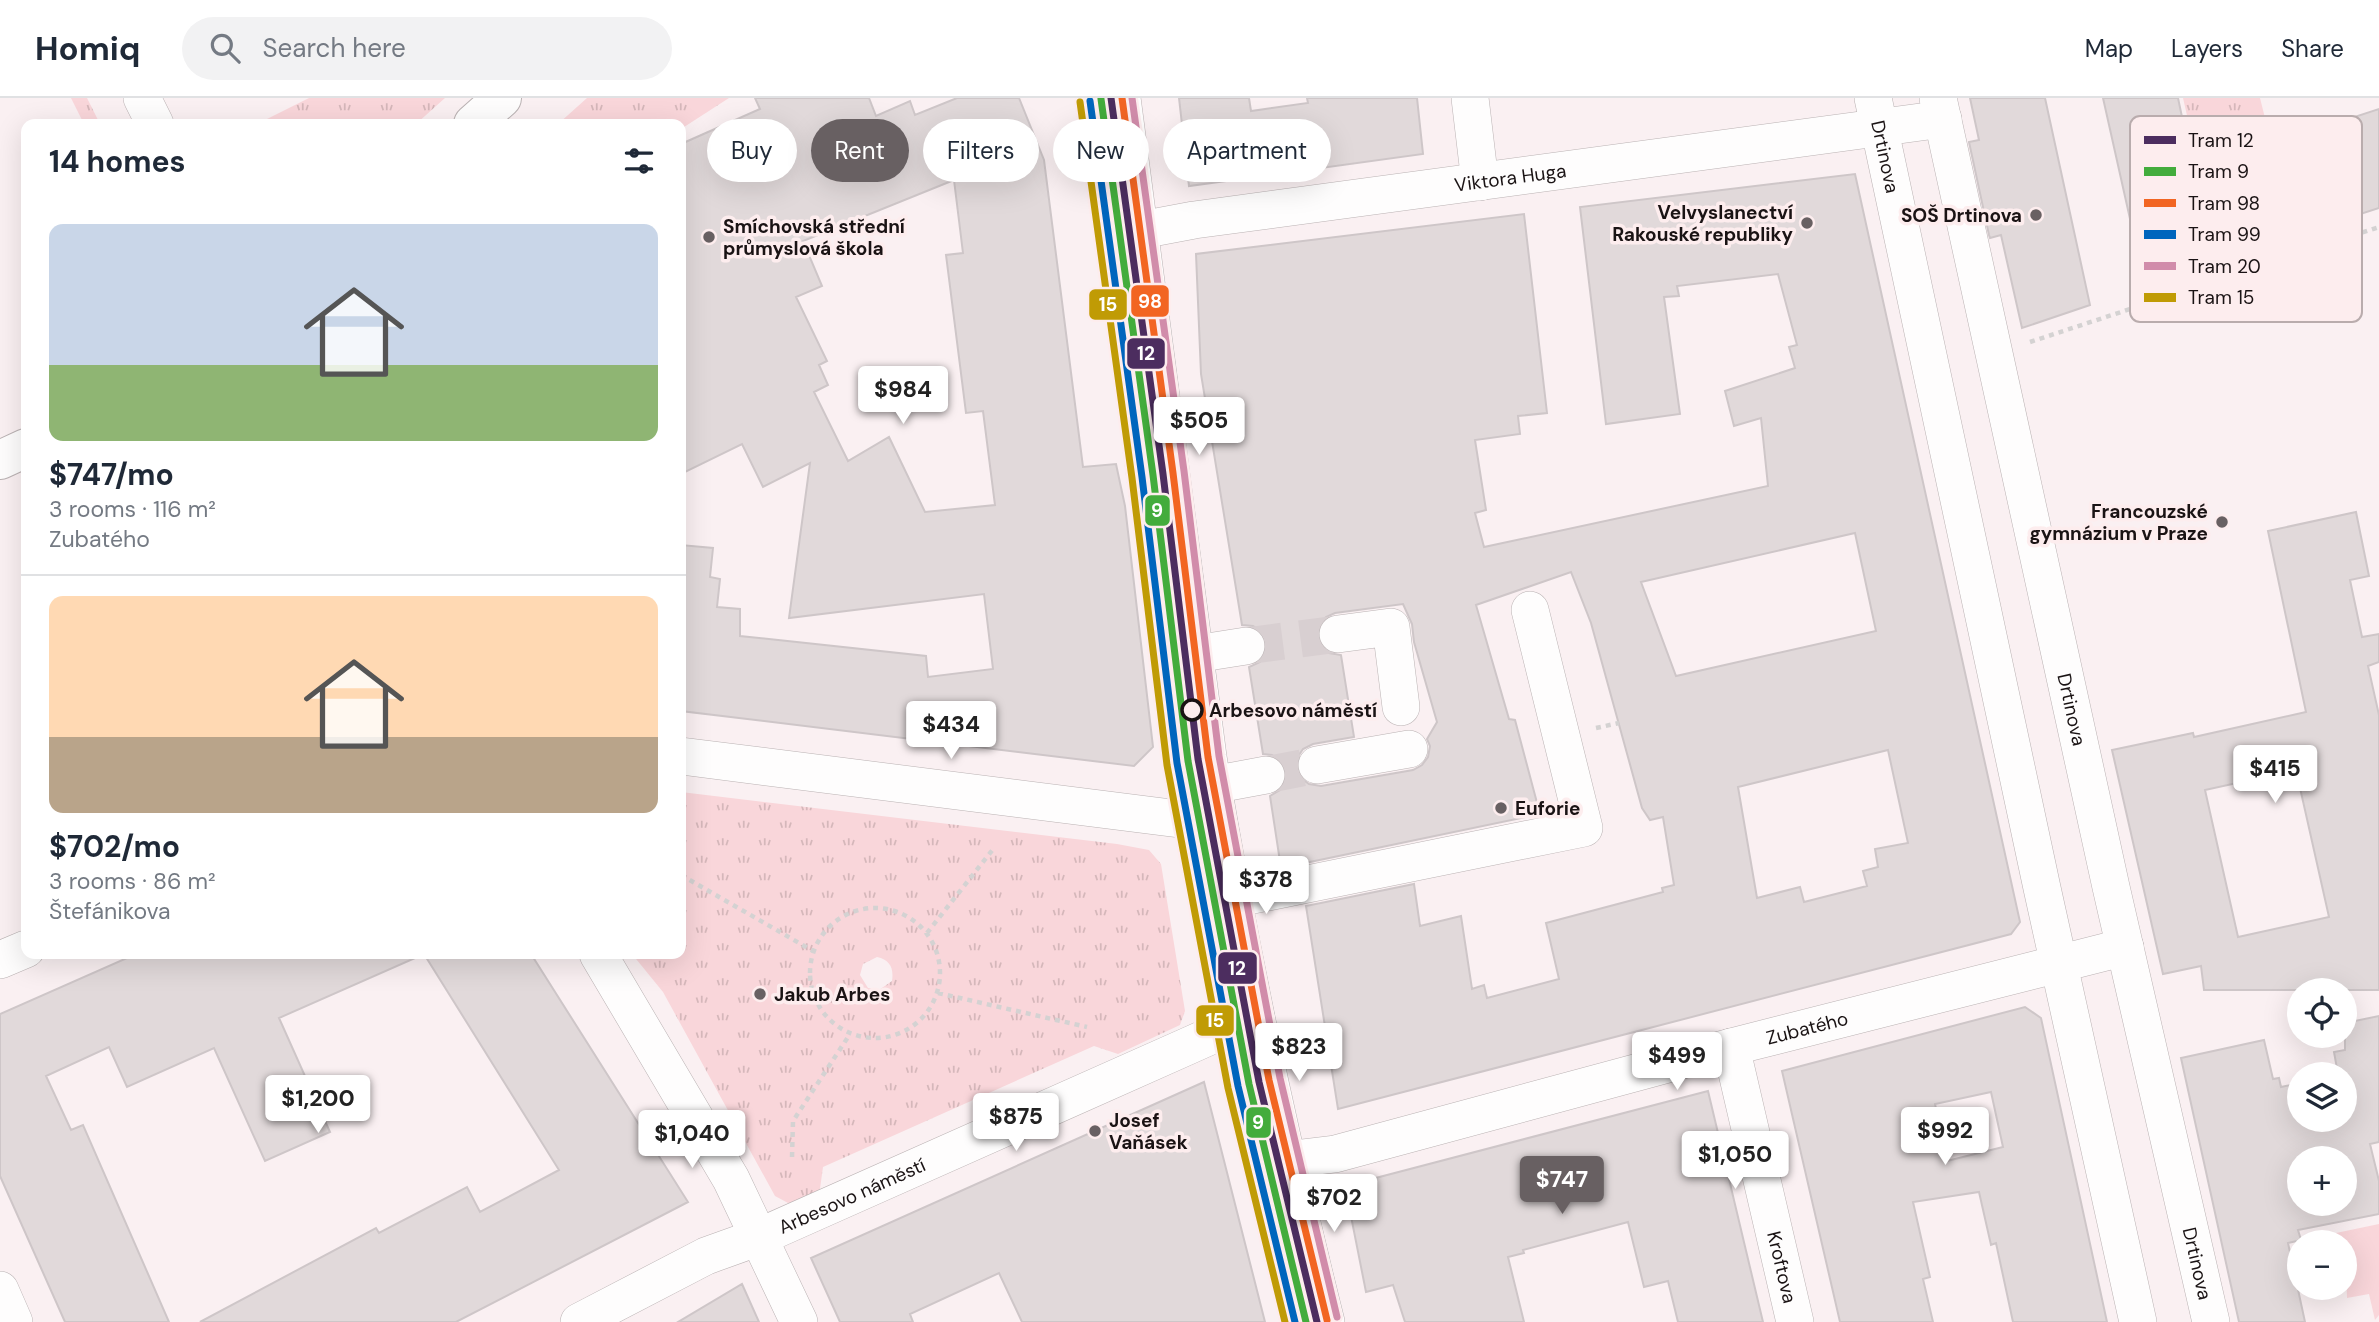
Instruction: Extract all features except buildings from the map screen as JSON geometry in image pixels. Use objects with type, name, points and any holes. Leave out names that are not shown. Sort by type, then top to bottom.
[{"type":"main road","points":[[479,119],[502,98]]},
{"type":"main road","points":[[0,460],[21,450]]},
{"type":"street","points":[[142,98],[152,119]]},
{"type":"street","points":[[1122,98],[1212,785],[1285,1160],[1326,1322]]},
{"type":"street","points":[[1470,98],[1480,182]]},
{"type":"street","name":"Viktora Huga","points":[[1141,230],[1194,220],[1480,182],[1876,112],[1940,108]]},
{"type":"street","name":"Drtinova","points":[[1940,108],[2210,1322]]},
{"type":"street","name":"Drtinova","points":[[1876,112],[2138,1322]]},
{"type":"street","points":[[1233,899],[1584,828],[1530,610]]},
{"type":"street","points":[[1338,634],[1391,627],[1401,707]]},
{"type":"street","points":[[1195,654],[1246,646]]},
{"type":"street","points":[[1317,765],[1409,749]]},
{"type":"street","points":[[686,757],[1219,824]]},
{"type":"street","points":[[1212,785],[1266,775]]},
{"type":"street","name":"Zubatého","points":[[1285,1160],[1335,1154],[1731,1047],[2125,947]]},
{"type":"street","points":[[0,960],[21,950]]},
{"type":"street","name":"Arbesovo náměstí","points":[[601,959],[731,1179],[759,1237],[1246,1020],[1256,1018]]},
{"type":"street","name":"Kroftova","points":[[1731,1047],[1795,1322]]},
{"type":"street","points":[[579,1322],[706,1256],[759,1237],[799,1322]]},
{"type":"street","points":[[0,1290],[14,1322]]},
{"type":"path","points":[[2362,233],[2379,227]]},
{"type":"path","points":[[2025,344],[2130,309]]},
{"type":"path","points":[[1125,452],[1164,740]]},
{"type":"path","points":[[1608,725],[1619,723]]},
{"type":"path","points":[[928,933],[994,848]]},
{"type":"path","points":[[686,878],[813,951]]},
{"type":"path","points":[[875,907],[895,910],[913,919],[928,933],[937,951],[941,972],[938,993],[928,1012],[912,1027],[892,1036],[871,1038],[850,1034],[833,1023],[820,1008],[812,990],[809,971],[813,951],[823,933],[837,919],[855,910],[875,907]]},
{"type":"path","points":[[938,993],[1087,1027]]},
{"type":"path","points":[[792,1157],[793,1121],[850,1034]]},
{"type":"green space","points":[[71,98],[87,98],[98,119],[82,119]]},
{"type":"green space","points":[[309,98],[445,98],[422,119],[267,119]]},
{"type":"green space","points":[[587,98],[729,98],[686,126],[686,119],[564,119]]},
{"type":"green space","points":[[2183,98],[2260,98],[2264,116],[2187,116]]},
{"type":"green space","points":[[686,793],[1149,850],[1161,864],[1185,1011],[1180,1025],[1118,1054],[1094,1046],[823,1167],[819,1196],[790,1204],[775,1196],[663,992],[636,959],[686,959]],"holes":[[[877,957],[890,965],[892,981],[879,990],[868,988],[860,975],[863,964]]]},
{"type":"green space","points":[[2379,1224],[2379,1315],[2375,1320],[2369,1294],[2357,1296],[2357,1230],[2350,1230]]},
{"type":"tunnel","points":[[1246,646],[1338,634]]},
{"type":"tunnel","points":[[1266,775],[1317,765]]},
{"type":"tram line","name":"12","points":[[1111,98],[1163,474],[1198,759],[1259,1082],[1317,1322]]},
{"type":"tram line","name":"98","points":[[1122,98],[1208,757],[1269,1080],[1327,1320]]},
{"type":"tram line","name":"20","points":[[1132,98],[1184,471],[1219,756],[1280,1078],[1337,1317]]},
{"type":"tram line","name":"9","points":[[1101,99],[1153,475],[1188,761],[1249,1084],[1306,1322]]},
{"type":"tram line","name":"99","points":[[1090,101],[1142,477],[1177,763],[1238,1086],[1295,1322]]},
{"type":"tram line","name":"15","points":[[1080,102],[1132,478],[1167,765],[1228,1088],[1285,1322]]},
{"type":"place","name":"SOŠ Drtinova","points":[[2036,215]]},
{"type":"place","name":"Velvyslanectví Rakouské republiky","points":[[1807,223]]},
{"type":"place","name":"Smíchovská střední průmyslová škola","points":[[709,237]]},
{"type":"place","name":"Francouzské gymnázium v Praze","points":[[2222,522]]},
{"type":"place","name":"Arbesovo náměstí","points":[[1192,710]]},
{"type":"place","name":"Euforie","points":[[1501,808]]},
{"type":"place","name":"Jakub Arbes","points":[[760,994]]},
{"type":"place","name":"Josef Vaňásek","points":[[1095,1131]]}]
